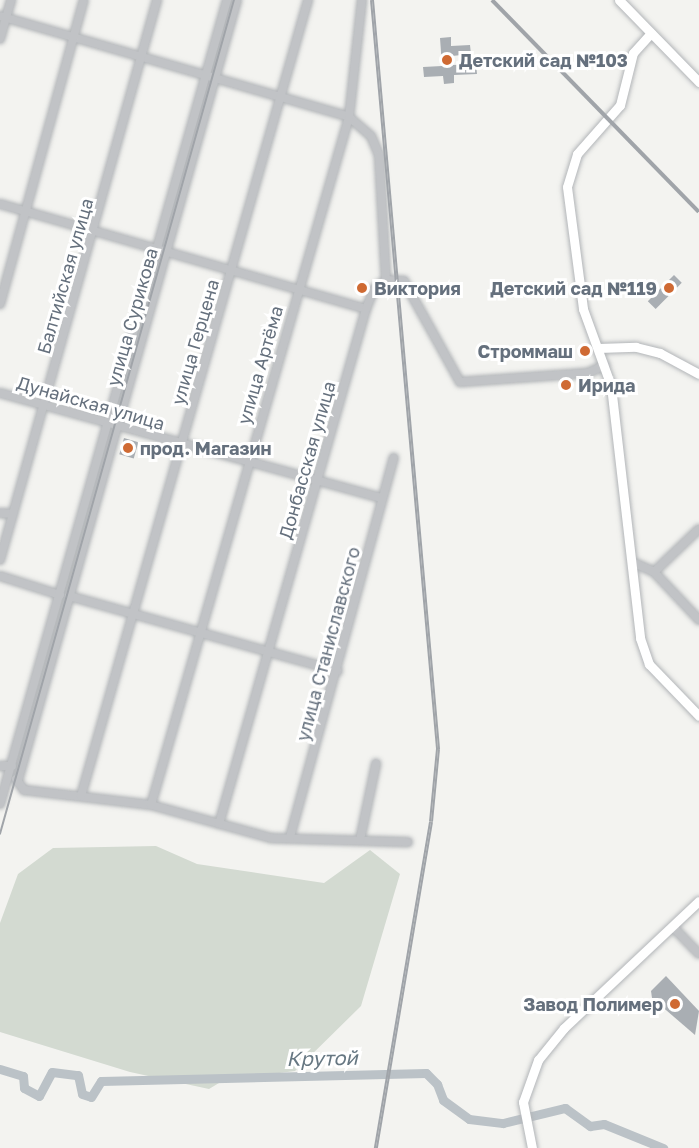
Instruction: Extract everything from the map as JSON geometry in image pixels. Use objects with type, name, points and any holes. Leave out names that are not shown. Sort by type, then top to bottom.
[{"type":"main road","points":[[619,0],[697,77]]},
{"type":"main road","points":[[651,33],[633,53],[620,105],[585,142],[570,169],[567,187],[583,309],[605,364],[640,638],[649,664],[699,716]]},
{"type":"main road","points":[[598,348],[636,347],[660,353],[699,374]]},
{"type":"main road","points":[[531,1145],[523,1111],[525,1090],[548,1047],[699,901]]},
{"type":"street","points":[[0,39],[3,17],[11,0]]},
{"type":"street","points":[[0,304],[84,0]]},
{"type":"street","name":"Балтийская улица","points":[[0,560],[158,0]]},
{"type":"street","name":"улица Сурикова","points":[[211,77],[227,0]]},
{"type":"street","name":"улица Сурикова","points":[[14,779],[12,766],[60,595],[113,424],[211,77],[237,0]]},
{"type":"street","name":"улица Герцена","points":[[81,796],[279,94],[308,0]]},
{"type":"street","name":"улица Артёма","points":[[151,805],[247,462],[349,117],[362,0]]},
{"type":"street","points":[[3,17],[142,55],[211,77],[279,94],[349,117],[370,136],[379,155],[386,280],[404,281],[460,382],[588,373],[605,364]]},
{"type":"street","points":[[0,204],[298,287],[366,309]]},
{"type":"street","name":"Донбасская улица","points":[[219,824],[366,309],[374,289],[386,280]]},
{"type":"street","name":"Дунайская улица","points":[[0,393],[316,483],[382,498]]},
{"type":"street","name":"улица Сурикова","points":[[14,779],[69,596],[113,424]]},
{"type":"street","name":"улица Станиславского","points":[[290,837],[338,671],[394,458]]},
{"type":"street","points":[[0,513],[13,514]]},
{"type":"street","points":[[654,572],[699,529]]},
{"type":"street","points":[[632,562],[654,572],[699,620]]},
{"type":"street","points":[[0,576],[60,595]]},
{"type":"street","points":[[69,596],[268,654],[338,671]]},
{"type":"street","points":[[360,840],[376,764]]},
{"type":"street","points":[[0,766],[12,766]]},
{"type":"street","points":[[0,804],[14,779],[24,790],[151,805],[271,838],[408,842]]},
{"type":"street","points":[[673,927],[699,954]]},
{"type":"shaded area","points":[[156,846],[197,864],[324,883],[370,850],[400,874],[361,1006],[295,1071],[224,1080],[209,1089],[130,1072],[0,1032],[0,923],[18,874],[53,848]]},
{"type":"building","name":"Детский сад №103","points":[[451,37],[451,46],[470,45],[471,54],[452,56],[453,65],[476,64],[477,74],[454,75],[454,83],[444,84],[443,76],[424,77],[423,67],[442,66],[440,38]]},
{"type":"building","name":"Детский сад №119","points":[[674,275],[682,283],[656,309],[648,301]]},
{"type":"building","name":"прод. Магазин","points":[[124,438],[138,442],[134,458],[119,454]]},
{"type":"building","name":"Завод Полимер","points":[[666,976],[699,1011],[695,1035],[652,998],[651,991]]},
{"type":"waterway","name":"Крутой","points":[[0,1069],[23,1076],[24,1088],[39,1096],[52,1072],[78,1075],[82,1094],[91,1097],[101,1081],[426,1073],[437,1084],[443,1100],[469,1119],[503,1123],[565,1108],[590,1126],[604,1124],[663,1148]]},
{"type":"tram line","points":[[0,834],[234,0]]},
{"type":"railway","points":[[372,0],[438,749],[431,822],[376,1148]]},
{"type":"railway","points":[[492,0],[699,212]]},
{"type":"place","name":"Детский сад №103","points":[[447,60]]},
{"type":"place","name":"Виктория","points":[[362,288]]},
{"type":"place","name":"Детский сад №119","points":[[669,288]]},
{"type":"place","name":"Строммаш","points":[[585,351]]},
{"type":"place","name":"Ирида","points":[[566,385]]},
{"type":"place","name":"прод. Магазин","points":[[128,448]]},
{"type":"place","name":"Завод Полимер","points":[[675,1004]]}]
